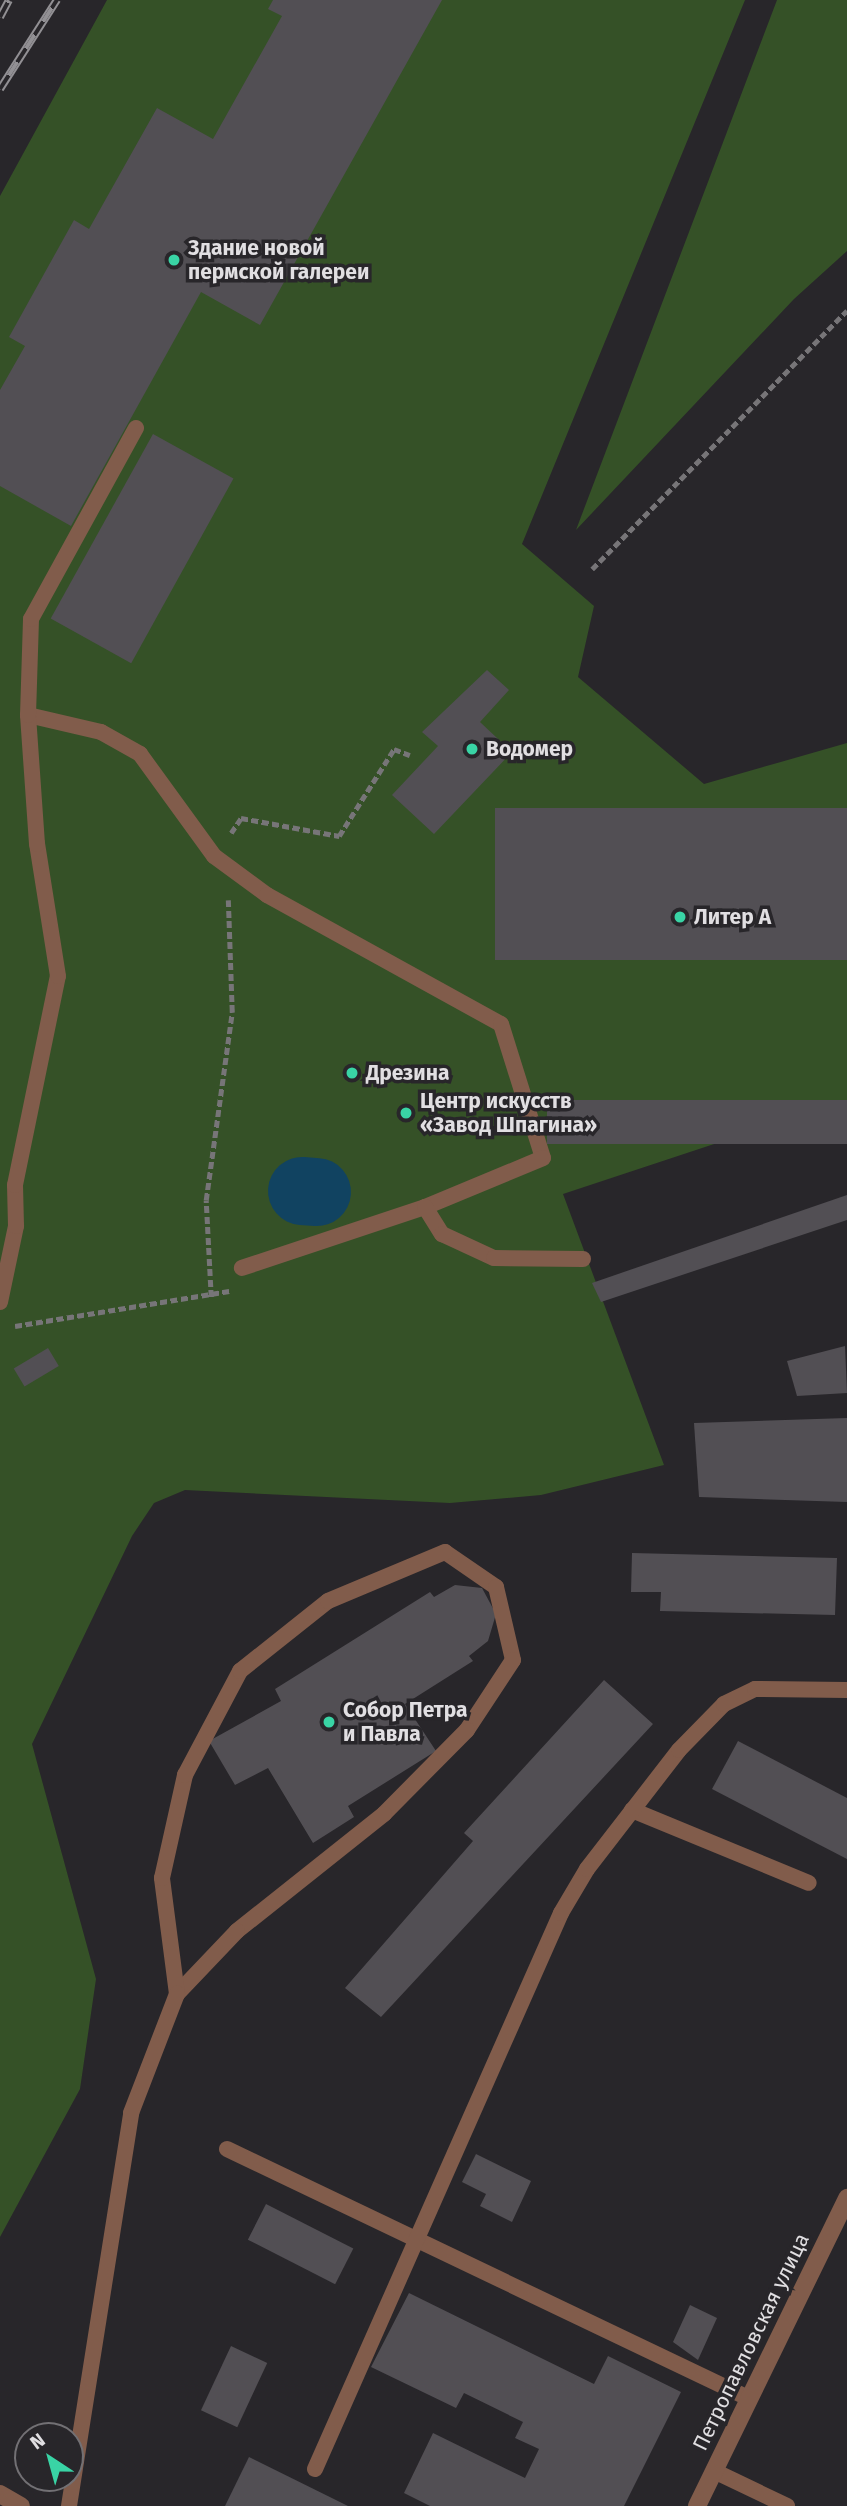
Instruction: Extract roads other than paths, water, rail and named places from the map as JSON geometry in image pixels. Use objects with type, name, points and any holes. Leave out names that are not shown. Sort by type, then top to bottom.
[{"type":"street","name":"Петропавловская улица","points":[[697,2506],[847,2198]]},
{"type":"street","points":[[0,2494],[21,2506]]},
{"type":"lane","points":[[0,1302],[16,1226],[15,1185],[58,976],[37,844],[28,715],[31,620],[136,428]]},
{"type":"lane","points":[[28,715],[101,732],[140,754],[214,856],[267,895],[501,1024],[543,1158],[425,1207],[242,1268]]},
{"type":"lane","points":[[425,1207],[442,1234],[494,1258],[583,1259]]},
{"type":"lane","points":[[69,2506],[131,2113],[177,1994],[237,1931],[384,1814],[467,1730],[513,1660],[496,1587],[445,1552],[328,1601],[240,1671],[185,1775],[162,1878],[177,1994]]},
{"type":"lane","points":[[315,2469],[561,1913],[632,1810],[724,1704],[755,1689],[847,1689]]},
{"type":"lane","points":[[632,1810],[809,1883]]},
{"type":"lane","points":[[227,2149],[748,2398]]},
{"type":"lane","points":[[714,2471],[787,2506]]},
{"type":"waterway","points":[[302,1191],[317,1192]]},
{"type":"railway","points":[[0,17],[9,0]]},
{"type":"railway","points":[[0,89],[57,0]]},
{"type":"place","name":"Здание новой пермской галереи","points":[[174,260]]},
{"type":"place","name":"Водомер","points":[[472,749]]},
{"type":"place","name":"Литер А","points":[[680,917]]},
{"type":"place","name":"Дрезина","points":[[352,1073]]},
{"type":"place","name":"Центр искусств «Завод Шпагина»","points":[[406,1113]]},
{"type":"place","name":"Собор Петра и Павла","points":[[329,1722]]}]
